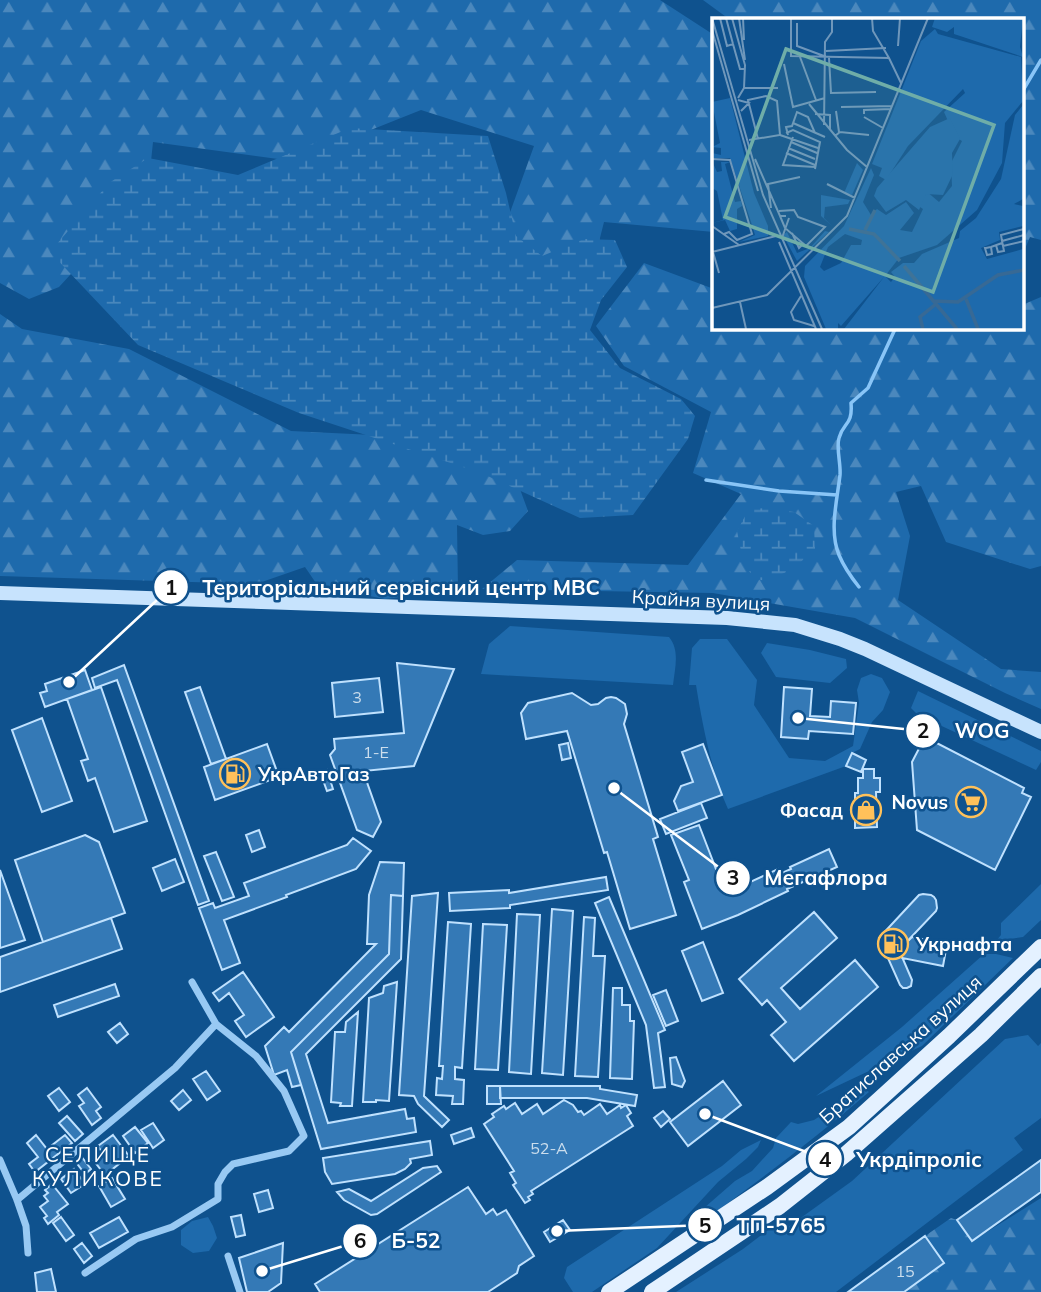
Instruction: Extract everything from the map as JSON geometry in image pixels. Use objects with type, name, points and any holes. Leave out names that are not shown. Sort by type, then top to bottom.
[{"type":"main road","name":"Братиславська вулиця","points":[[609,1292],[766,1187],[849,1127],[1041,947]]},
{"type":"main road","points":[[652,1292],[780,1206],[846,1154],[981,1035],[1041,976]]},
{"type":"street","name":"Крайня вулиця","points":[[0,593],[727,618],[795,625],[865,649],[1041,732]]},
{"type":"street","points":[[85,1273],[136,1238],[172,1227],[218,1199],[218,1184],[233,1164],[289,1152],[304,1136],[284,1091],[256,1056],[216,1024],[192,982]]},
{"type":"street","points":[[17,1200],[175,1069],[216,1024]]},
{"type":"street","points":[[0,1160],[26,1226],[28,1253]]},
{"type":"street","points":[[228,1256],[240,1292]]},
{"type":"green space","points":[[0,0],[660,0],[712,34],[712,232],[604,222],[574,341],[482,290],[534,146],[421,110],[293,161],[153,142],[148,190],[59,287],[29,299],[0,283]]},
{"type":"green space","points":[[703,0],[1041,0],[1041,240],[1030,237],[1024,251],[1024,18],[728,18]]},
{"type":"green space","points":[[350,128],[488,136],[516,236],[542,256],[584,239],[615,240],[627,267],[601,300],[590,330],[620,368],[681,399],[695,416],[688,439],[633,515],[580,518],[481,473],[299,413],[138,345],[50,252],[109,183],[148,158],[238,175]]},
{"type":"green space","points":[[644,263],[712,288],[712,329],[1024,329],[1024,304],[1041,297],[1041,566],[1030,569],[946,542],[921,486],[896,492],[910,536],[898,600],[1001,669],[1041,672],[1041,709],[855,618],[713,593],[482,589],[517,560],[688,565],[741,494],[693,473],[711,412],[624,366],[596,326]]},
{"type":"green space","points":[[0,314],[22,329],[129,349],[291,431],[373,435],[517,481],[528,511],[510,531],[483,535],[457,525],[458,590],[385,599],[318,586],[305,567],[256,584],[0,576]]},
{"type":"green space","points":[[772,508],[794,512],[814,526],[815,549],[793,569],[766,581],[756,579],[747,569],[737,531],[749,509]]},
{"type":"green space","points":[[510,626],[669,637],[676,653],[673,685],[481,674],[489,644]]},
{"type":"green space","points":[[700,639],[727,639],[757,680],[754,705],[789,758],[825,761],[853,746],[859,703],[857,690],[861,678],[871,674],[882,678],[890,692],[883,710],[872,722],[860,749],[852,753],[846,766],[728,809],[712,764],[696,685],[689,685],[692,648]]},
{"type":"green space","points":[[767,643],[846,659],[847,668],[830,683],[776,677],[761,653]]},
{"type":"green space","points":[[918,691],[1041,751],[1041,762],[1036,770],[918,715],[911,708]]},
{"type":"green space","points":[[1041,884],[1041,920],[1023,937],[996,941],[1001,935],[1001,923]]},
{"type":"green space","points":[[984,954],[1013,958],[922,1046],[816,1096],[902,1027]]},
{"type":"green space","points":[[1028,1035],[1038,1046],[1041,1043],[1041,1118],[1014,1138],[1023,1150],[836,1292],[676,1292],[743,1249],[777,1223],[784,1230],[852,1181],[1005,1039]]},
{"type":"green space","points":[[863,1088],[869,1092],[827,1127],[697,1226],[690,1227],[704,1208],[735,1181],[752,1171],[773,1148],[776,1138],[791,1122],[798,1124],[814,1120]]},
{"type":"green space","points":[[761,1140],[758,1147],[718,1182],[657,1248],[592,1292],[573,1292],[564,1278],[567,1267],[722,1166],[741,1150]]},
{"type":"green space","points":[[1041,1198],[1041,1292],[904,1292],[944,1263],[925,1236],[951,1218],[957,1220],[974,1240]]},
{"type":"green space","points":[[208,1217],[217,1238],[209,1251],[193,1253],[181,1245],[181,1230],[192,1221]]},
{"type":"building","points":[[397,663],[454,669],[414,766],[363,771],[381,822],[373,837],[357,830],[330,755],[335,749],[334,739],[404,733]]},
{"type":"building","points":[[124,665],[209,901],[198,905],[117,680],[95,688],[92,678]]},
{"type":"building","points":[[85,670],[92,690],[45,707],[40,693],[47,691],[45,684]]},
{"type":"building","points":[[379,678],[383,712],[335,717],[332,683]]},
{"type":"building","points":[[101,687],[147,821],[114,832],[95,778],[88,781],[81,761],[88,759],[67,699]]},
{"type":"building","points":[[200,687],[226,759],[211,764],[185,692]]},
{"type":"building","points":[[784,687],[812,689],[810,716],[830,717],[831,701],[856,703],[853,734],[809,731],[808,739],[781,737]]},
{"type":"building","points":[[572,693],[591,705],[611,697],[625,704],[627,714],[624,724],[658,837],[653,839],[676,915],[630,929],[567,731],[526,739],[521,713],[528,703]]},
{"type":"building","points":[[42,718],[72,801],[42,812],[12,730]]},
{"type":"building","name":"Novus","points":[[925,737],[1024,788],[1022,793],[1031,797],[995,870],[917,830],[912,762]]},
{"type":"building","points":[[568,743],[571,758],[562,760],[559,745]]},
{"type":"building","points":[[267,744],[279,777],[215,800],[204,767]]},
{"type":"building","points":[[703,744],[722,795],[678,811],[674,801],[681,786],[693,782],[682,752]]},
{"type":"building","points":[[852,753],[866,760],[861,772],[846,766]]},
{"type":"building","name":"Фасад","points":[[863,769],[874,769],[874,778],[880,778],[880,792],[876,792],[877,827],[855,828],[855,793],[858,793],[858,778],[863,778]]},
{"type":"building","points":[[327,770],[333,789],[327,791],[320,772]]},
{"type":"building","points":[[701,803],[707,818],[666,834],[660,819]]},
{"type":"building","points":[[699,825],[716,869],[720,868],[729,892],[778,869],[780,874],[829,849],[837,867],[738,915],[702,929],[684,882],[689,880],[671,835]]},
{"type":"building","points":[[259,830],[265,847],[252,852],[246,835]]},
{"type":"building","points":[[85,835],[99,842],[125,913],[43,942],[15,860]]},
{"type":"building","points":[[353,838],[371,851],[356,869],[224,920],[240,963],[222,970],[199,908],[213,903],[215,908],[249,896],[244,883],[347,845]]},
{"type":"building","points":[[216,852],[234,897],[222,901],[204,856]]},
{"type":"building","points":[[175,859],[184,882],[162,891],[153,868]]},
{"type":"building","points":[[380,862],[404,863],[403,896],[391,895],[389,954],[291,1052],[301,1085],[292,1087],[287,1070],[274,1075],[265,1046],[284,1027],[289,1032],[376,944],[367,944],[369,895]]},
{"type":"building","points":[[0,870],[25,940],[0,948]]},
{"type":"building","points":[[606,877],[608,890],[510,905],[510,908],[450,911],[449,893],[509,890],[509,893]]},
{"type":"building","points":[[438,893],[424,1096],[449,1120],[442,1127],[418,1104],[414,1096],[399,1095],[412,896]]},
{"type":"building","points":[[391,895],[403,896],[401,959],[306,1054],[328,1123],[405,1109],[407,1119],[414,1118],[416,1132],[321,1149],[291,1052],[389,954]]},
{"type":"building","name":"Укрнафта","points":[[919,895],[934,897],[937,908],[899,950],[912,980],[911,986],[903,988],[879,938]]},
{"type":"building","points":[[609,897],[665,1030],[658,1033],[665,1087],[654,1088],[646,1025],[595,903]]},
{"type":"building","points":[[552,909],[573,911],[563,1075],[542,1073]]},
{"type":"building","points":[[814,912],[837,938],[781,988],[800,1009],[855,960],[878,987],[794,1061],[771,1035],[786,1022],[767,1000],[762,1005],[739,979]]},
{"type":"building","points":[[517,914],[540,915],[531,1074],[509,1072]]},
{"type":"building","points":[[584,917],[595,918],[593,956],[605,956],[598,1077],[575,1076]]},
{"type":"building","points":[[111,918],[122,949],[0,992],[0,957]]},
{"type":"building","points":[[448,922],[471,924],[462,1068],[455,1067],[455,1079],[464,1080],[463,1104],[452,1104],[453,1096],[436,1095],[437,1078],[442,1079],[443,1066],[439,1066]]},
{"type":"building","points":[[483,924],[507,925],[498,1070],[475,1069]]},
{"type":"building","points":[[912,937],[947,944],[943,966],[902,958],[899,950]]},
{"type":"building","points":[[703,942],[723,993],[702,1001],[682,951]]},
{"type":"building","points":[[243,972],[274,1017],[246,1037],[235,1021],[244,1015],[229,993],[219,1001],[213,993]]},
{"type":"building","points":[[397,982],[389,1101],[363,1102],[369,998],[383,993],[384,986]]},
{"type":"building","points":[[115,984],[119,996],[58,1017],[54,1005]]},
{"type":"building","points":[[613,988],[622,988],[622,1005],[630,1005],[630,1021],[634,1021],[632,1079],[610,1078]]},
{"type":"building","points":[[666,990],[678,1021],[666,1026],[653,995]]},
{"type":"building","points":[[358,1012],[352,1106],[340,1106],[341,1103],[331,1102],[335,1032],[345,1032],[346,1022]]},
{"type":"building","points":[[120,1023],[128,1034],[117,1043],[108,1032]]},
{"type":"building","points":[[676,1057],[685,1081],[682,1087],[672,1084],[670,1058]]},
{"type":"building","points":[[206,1071],[220,1091],[207,1100],[193,1079]]},
{"type":"building","points":[[723,1081],[741,1105],[688,1146],[670,1122]]},
{"type":"building","points":[[487,1086],[500,1086],[501,1104],[487,1104]]},
{"type":"building","points":[[500,1086],[600,1086],[600,1089],[637,1095],[635,1106],[587,1098],[500,1098]]},
{"type":"building","points":[[59,1088],[70,1102],[59,1111],[48,1096]]},
{"type":"building","points":[[87,1088],[101,1107],[96,1111],[101,1118],[92,1125],[79,1106],[84,1103],[78,1095]]},
{"type":"building","points":[[183,1090],[191,1100],[179,1110],[171,1101]]},
{"type":"building","points":[[564,1100],[584,1115],[600,1104],[607,1114],[620,1105],[621,1108],[626,1105],[631,1113],[627,1116],[633,1126],[531,1191],[533,1194],[528,1197],[530,1200],[525,1203],[513,1185],[516,1183],[510,1173],[514,1171],[484,1124],[504,1106],[506,1109],[515,1103],[522,1114],[537,1104],[543,1114]]},
{"type":"building","points":[[663,1111],[670,1119],[661,1127],[654,1118]]},
{"type":"building","points":[[67,1116],[83,1134],[75,1141],[59,1123]]},
{"type":"building","points":[[153,1123],[164,1140],[153,1148],[141,1130]]},
{"type":"building","points":[[135,1127],[148,1143],[135,1153],[123,1136]]},
{"type":"building","points":[[471,1128],[474,1137],[454,1144],[451,1135]]},
{"type":"building","points":[[36,1135],[47,1149],[65,1135],[72,1143],[35,1172],[29,1164],[38,1157],[27,1143]]},
{"type":"building","points":[[113,1135],[129,1156],[105,1175],[94,1161],[103,1154],[98,1146]]},
{"type":"building","points":[[430,1141],[432,1155],[410,1159],[411,1163],[405,1169],[395,1174],[332,1184],[325,1172],[323,1158]]},
{"type":"building","points":[[81,1156],[91,1169],[85,1174],[75,1161]]},
{"type":"building","points":[[1041,1160],[1041,1192],[972,1241],[957,1220]]},
{"type":"building","points":[[437,1166],[441,1172],[377,1214],[371,1215],[344,1200],[337,1192],[349,1189],[371,1201],[423,1168]]},
{"type":"building","points":[[74,1169],[85,1184],[71,1193],[61,1179]]},
{"type":"building","points":[[112,1178],[125,1199],[111,1207],[99,1186]]},
{"type":"building","points":[[52,1184],[68,1204],[57,1212],[59,1215],[48,1224],[44,1218],[47,1216],[40,1207],[48,1201],[44,1196],[48,1193],[45,1190]]},
{"type":"building","points":[[468,1187],[486,1214],[493,1209],[497,1215],[506,1210],[534,1256],[519,1266],[517,1273],[488,1292],[320,1292],[315,1284]]},
{"type":"building","points":[[268,1190],[273,1208],[259,1212],[254,1194]]},
{"type":"building","points":[[241,1215],[245,1235],[236,1237],[231,1217]]},
{"type":"building","points":[[61,1217],[74,1235],[66,1241],[53,1223]]},
{"type":"building","points":[[119,1217],[128,1232],[99,1248],[90,1233]]},
{"type":"building","points":[[563,1220],[570,1230],[550,1242],[544,1232]]},
{"type":"building","points":[[925,1236],[944,1263],[904,1292],[848,1292]]},
{"type":"building","points":[[82,1243],[92,1256],[84,1263],[74,1249]]},
{"type":"building","points":[[283,1243],[281,1283],[268,1292],[247,1292],[239,1258]]},
{"type":"building","points":[[51,1269],[56,1292],[37,1292],[35,1273]]},
{"type":"waterway","points":[[1024,89],[1041,60]]},
{"type":"waterway","points":[[859,587],[848,572],[836,546],[835,516],[840,475],[838,442],[851,416],[851,403],[868,388],[895,329]]},
{"type":"waterway","points":[[706,480],[779,491],[837,495]]},
{"type":"place","name":"Територіальний сервісний центр МВС","points":[[69,682]]},
{"type":"place","name":"WOG","points":[[798,718]]},
{"type":"place","name":"УкрАвтоГаз","points":[[235,774]]},
{"type":"place","name":"Мегафлора","points":[[614,788]]},
{"type":"place","name":"Novus","points":[[971,802]]},
{"type":"place","name":"Фасад","points":[[866,810]]},
{"type":"place","name":"Укрнафта","points":[[893,944]]},
{"type":"place","name":"Укрдіпроліс","points":[[705,1114]]},
{"type":"place","name":"ТП-5765","points":[[557,1231]]},
{"type":"place","name":"Б-52","points":[[262,1271]]},
{"type":"district","name":"СЕЛИЩЕ КУЛИКОВЕ","points":[[98,1167]]}]
